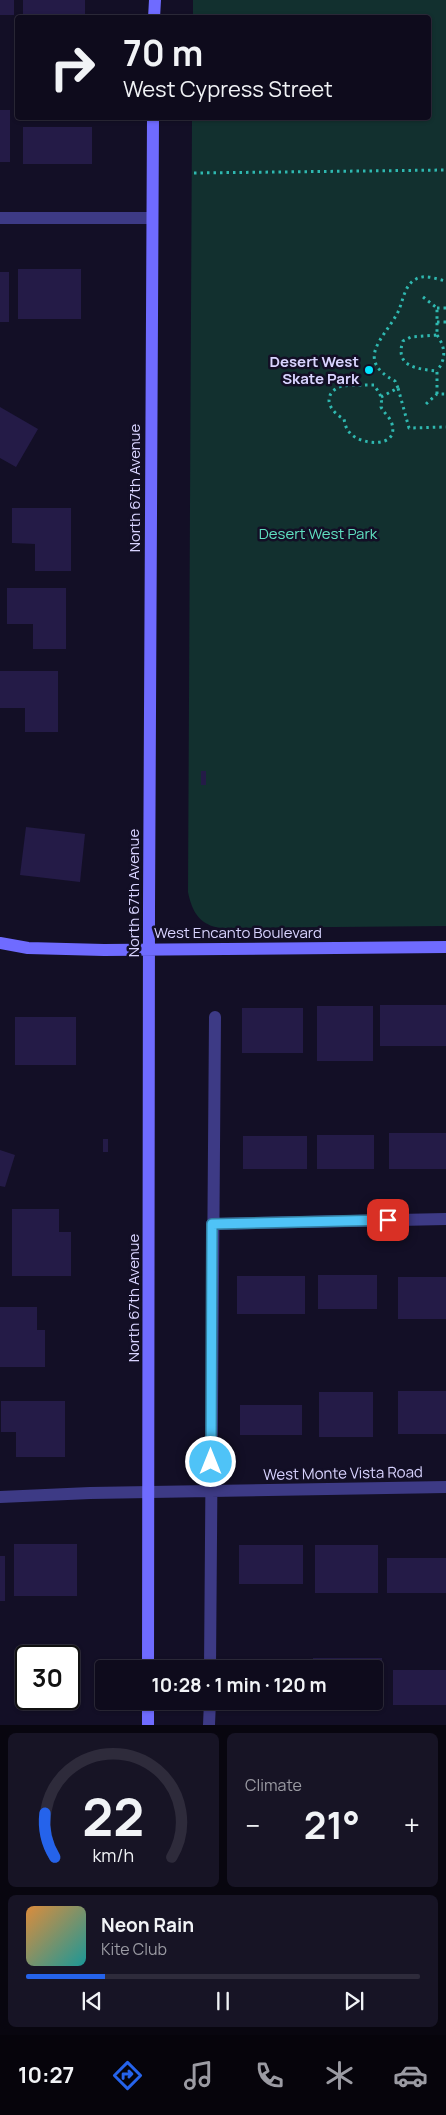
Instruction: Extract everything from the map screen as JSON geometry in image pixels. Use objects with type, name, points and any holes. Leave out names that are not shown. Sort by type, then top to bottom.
[{"type":"main road","points":[[154,0],[154,15]]},
{"type":"main road","name":"North 67th Avenue","points":[[148,1660],[153,120]]},
{"type":"main road","name":"West Encanto Boulevard","points":[[0,943],[28,948],[104,950],[446,947]]},
{"type":"main road","points":[[148,1710],[148,1725]]},
{"type":"street","points":[[0,218],[152,218]]},
{"type":"street","points":[[210,1660],[215,1017]]},
{"type":"street","points":[[212,1224],[446,1219]]},
{"type":"street","name":"West Monte Vista Road","points":[[0,1497],[149,1492],[446,1487]]},
{"type":"street","points":[[210,1710],[210,1725]]},
{"type":"path","points":[[194,173],[446,170]]},
{"type":"path","points":[[446,281],[425,277],[413,281],[397,314],[381,336],[373,353],[374,360],[378,366],[386,376],[395,381],[409,428],[446,427]]},
{"type":"path","points":[[423,297],[437,308],[446,308]]},
{"type":"path","points":[[437,308],[437,336],[445,351],[444,364],[437,370],[414,367],[404,361],[400,355],[403,341],[411,337],[437,336]]},
{"type":"path","points":[[437,322],[446,322]]},
{"type":"path","points":[[437,370],[437,394]]},
{"type":"path","points":[[374,386],[381,397],[382,407],[392,424],[392,432],[389,439],[380,444],[362,442],[352,436],[348,431],[344,418],[335,414],[330,407],[329,399],[332,392],[338,387],[374,386]]},
{"type":"path","points":[[381,397],[398,388]]},
{"type":"path","points":[[426,404],[437,394],[446,394]]},
{"type":"green space","name":"Desert West Park","points":[[193,0],[446,0],[446,926],[214,927],[198,917],[188,892],[192,120],[431,120],[431,15],[193,15]]},
{"type":"building","points":[[0,0],[14,0],[14,15],[0,15]]},
{"type":"building","points":[[23,0],[85,0],[85,15],[23,15]]},
{"type":"building","points":[[0,110],[10,110],[10,162],[0,162]]},
{"type":"building","points":[[23,127],[92,127],[92,164],[23,164]]},
{"type":"building","points":[[18,269],[81,269],[81,319],[18,319]]},
{"type":"building","points":[[0,272],[9,272],[9,322],[0,322]]},
{"type":"building","points":[[0,407],[38,429],[16,467],[0,458]]},
{"type":"building","points":[[12,508],[71,508],[71,571],[35,571],[35,544],[12,543]]},
{"type":"building","points":[[7,588],[66,588],[66,649],[33,649],[33,624],[7,624]]},
{"type":"building","points":[[0,671],[58,671],[58,732],[25,732],[25,708],[0,708]]},
{"type":"building","points":[[201,771],[206,771],[206,785],[201,785]]},
{"type":"building","points":[[26,827],[85,834],[80,882],[20,875]]},
{"type":"building","points":[[380,1005],[446,1005],[446,1046],[380,1046]]},
{"type":"building","points":[[317,1006],[373,1006],[373,1061],[317,1061]]},
{"type":"building","points":[[242,1008],[303,1008],[303,1053],[242,1053]]},
{"type":"building","points":[[15,1017],[76,1017],[76,1065],[15,1065]]},
{"type":"building","points":[[389,1133],[446,1133],[446,1169],[389,1169]]},
{"type":"building","points":[[317,1135],[374,1135],[374,1169],[317,1169]]},
{"type":"building","points":[[243,1136],[307,1136],[307,1169],[243,1169]]},
{"type":"building","points":[[103,1139],[108,1139],[108,1152],[103,1152]]},
{"type":"building","points":[[0,1150],[15,1155],[5,1187],[0,1186]]},
{"type":"building","points":[[12,1209],[59,1209],[59,1232],[71,1232],[71,1276],[12,1276]]},
{"type":"building","points":[[318,1275],[377,1275],[377,1309],[318,1309]]},
{"type":"building","points":[[237,1276],[305,1276],[305,1314],[237,1314]]},
{"type":"building","points":[[398,1277],[446,1277],[446,1319],[398,1319]]},
{"type":"building","points":[[0,1307],[37,1307],[37,1330],[45,1330],[45,1367],[0,1367]]},
{"type":"building","points":[[398,1391],[446,1391],[446,1434],[398,1434]]},
{"type":"building","points":[[319,1392],[373,1392],[373,1437],[319,1437]]},
{"type":"building","points":[[1,1401],[65,1401],[65,1457],[16,1457],[16,1432],[1,1432]]},
{"type":"building","points":[[240,1405],[302,1405],[302,1435],[240,1435]]},
{"type":"building","points":[[14,1544],[77,1544],[77,1596],[14,1596]]},
{"type":"building","points":[[239,1545],[303,1545],[303,1584],[239,1584]]},
{"type":"building","points":[[315,1545],[378,1545],[378,1593],[315,1593]]},
{"type":"building","points":[[0,1556],[5,1556],[5,1601],[0,1601]]},
{"type":"building","points":[[387,1558],[446,1558],[446,1593],[387,1593]]},
{"type":"building","points":[[313,1658],[382,1658],[382,1660],[313,1660]]},
{"type":"building","points":[[393,1670],[446,1670],[446,1705],[393,1705]]},
{"type":"place","name":"Desert West Skate Park","points":[[369,370]]},
{"type":"route","points":[[211,1462],[212,1224],[388,1220]]}]
